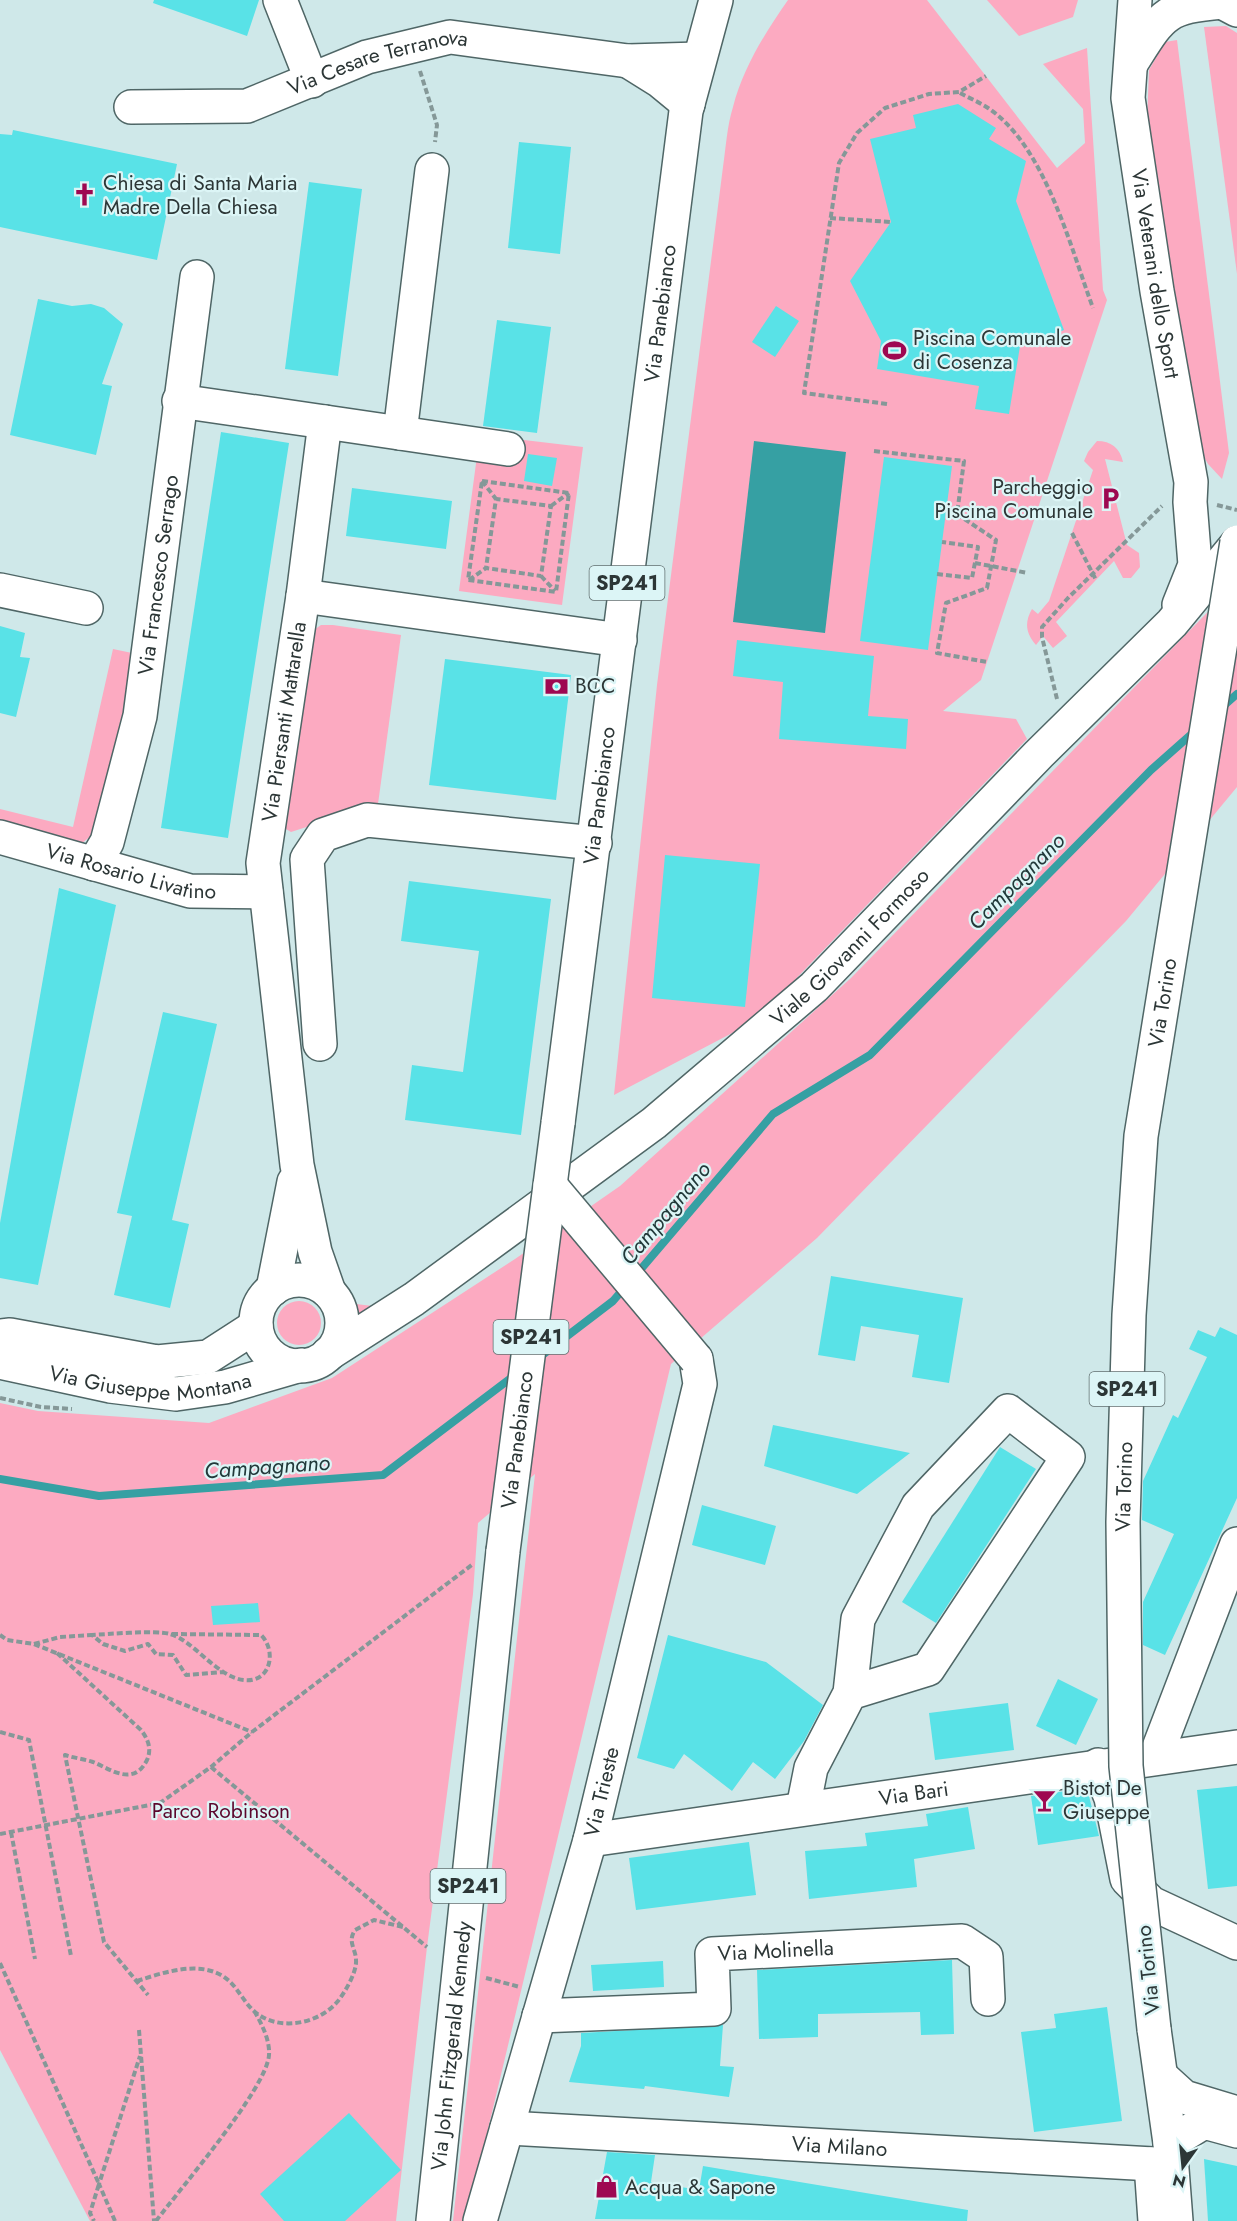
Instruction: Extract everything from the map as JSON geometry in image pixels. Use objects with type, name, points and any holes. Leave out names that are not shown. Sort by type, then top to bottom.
[{"type":"street","points":[[280,0],[312,81]]},
{"type":"street","name":"Via Panebianco","points":[[490,1556],[550,1185],[688,104],[700,51],[716,0]]},
{"type":"street","name":"Via Panebianco","points":[[700,51],[736,0]]},
{"type":"street","name":"Via Veterani dello Sport","points":[[1135,0],[1128,98],[1157,291],[1194,496],[1195,565],[1172,623]]},
{"type":"street","name":"Via Veterani dello Sport","points":[[1130,66],[1159,21],[1175,10],[1226,4]]},
{"type":"street","name":"Via Cesare Terranova","points":[[130,107],[247,106],[367,57],[413,48],[450,37],[628,61],[700,51]]},
{"type":"street","name":"Via Cesare Terranova","points":[[628,61],[660,81],[688,104]]},
{"type":"street","points":[[400,433],[432,170]]},
{"type":"street","name":"Via Francesco Serrago","points":[[94,864],[107,842],[140,716],[179,400],[197,277]]},
{"type":"street","points":[[179,400],[508,449]]},
{"type":"street","points":[[303,596],[325,422]]},
{"type":"street","name":"Via Veterani dello Sport","points":[[1194,496],[1232,551]]},
{"type":"street","name":"Viale Giovanni Formoso","points":[[314,1360],[414,1299],[654,1123],[814,987],[1074,719],[1172,623],[1232,551]]},
{"type":"street","name":"Via Torino","points":[[1176,2221],[1164,2157],[1162,2077],[1154,2029],[1126,1766],[1123,1522],[1129,1315],[1140,1136],[1232,551]]},
{"type":"street","points":[[0,590],[86,608]]},
{"type":"street","name":"Via Piersanti Mattarella","points":[[331,1294],[315,1252],[297,1165],[263,863],[303,596],[620,640]]},
{"type":"street","points":[[320,1044],[307,859],[323,835],[367,820],[595,843]]},
{"type":"street","name":"Via Rosario Livatino","points":[[0,837],[190,891],[266,892]]},
{"type":"street","name":"Via Piersanti Mattarella","points":[[273,1289],[297,1165]]},
{"type":"street","name":"Via Trieste","points":[[480,2221],[590,1840],[698,1371],[550,1185]]},
{"type":"street","points":[[331,1294],[342,1320],[336,1344],[314,1360],[276,1359],[259,1339],[256,1326],[257,1312],[263,1299],[273,1289],[295,1280],[314,1283],[331,1294],[368,1301],[414,1299]]},
{"type":"street","name":"Via Giuseppe Montana","points":[[0,1336],[10,1335],[157,1362],[208,1357],[256,1326]]},
{"type":"street","name":"Via Giuseppe Montana","points":[[0,1362],[111,1386],[176,1394],[225,1387],[314,1360]]},
{"type":"street","points":[[803,1808],[811,1768],[850,1693],[858,1619],[918,1506],[1008,1412],[1068,1457],[928,1669],[850,1693]]},
{"type":"street","points":[[1155,1758],[1237,1544]]},
{"type":"street","name":"Via John Fitzgerald Kennedy","points":[[434,2221],[490,1556]]},
{"type":"street","name":"Via Bari","points":[[590,1840],[1237,1747]]},
{"type":"street","points":[[1098,1766],[1111,1798],[1126,1879],[1151,1903],[1237,1943]]},
{"type":"street","name":"Via Molinella","points":[[539,2016],[714,2009],[712,1954],[962,1941],[986,1957],[988,1999]]},
{"type":"street","points":[[1162,2077],[1184,2097],[1237,2113]]},
{"type":"street","points":[[1155,2221],[1164,2157],[1204,2122],[1237,2131]]},
{"type":"street","name":"Via Milano","points":[[507,2128],[1116,2173],[1164,2157]]},
{"type":"path","points":[[413,48],[437,125],[432,170]]},
{"type":"path","points":[[887,404],[804,393],[839,163],[851,141],[870,120],[885,108],[903,100],[929,94],[959,92],[986,76]]},
{"type":"path","points":[[959,92],[989,109],[1007,125],[1041,171],[1093,308]]},
{"type":"path","points":[[830,218],[891,222]]},
{"type":"path","points":[[873,451],[964,462],[957,514],[996,540],[987,588],[946,603],[937,653],[987,662]]},
{"type":"path","points":[[482,481],[569,493]]},
{"type":"path","points":[[482,481],[496,499],[551,506],[569,493]]},
{"type":"path","points":[[468,580],[482,481]]},
{"type":"path","points":[[556,592],[569,493]]},
{"type":"path","points":[[1074,719],[1059,706],[1042,637],[1042,627],[1161,506],[1194,496],[1237,510]]},
{"type":"path","points":[[486,568],[496,499]]},
{"type":"path","points":[[541,576],[551,506]]},
{"type":"path","points":[[1072,533],[1096,580]]},
{"type":"path","points":[[938,574],[972,578],[978,547],[942,542]]},
{"type":"path","points":[[975,563],[1028,573]]},
{"type":"path","points":[[468,580],[486,568],[541,576],[556,592]]},
{"type":"path","points":[[468,580],[556,592]]},
{"type":"path","points":[[0,1834],[160,1803],[490,1556]]},
{"type":"path","points":[[34,1644],[60,1637],[92,1635],[171,1634],[252,1633],[261,1635],[269,1644],[270,1664],[262,1675],[243,1680],[224,1672],[171,1634]]},
{"type":"path","points":[[0,1635],[7,1640],[34,1644],[252,1732]]},
{"type":"path","points":[[92,1635],[103,1644],[124,1651],[148,1644],[156,1654],[173,1655],[186,1675],[224,1672]]},
{"type":"path","points":[[0,1643],[7,1640]]},
{"type":"path","points":[[57,1653],[141,1730],[149,1743],[147,1760],[143,1766],[128,1774],[111,1773],[95,1763],[65,1755],[104,1942],[148,1995]]},
{"type":"path","points":[[0,1732],[29,1740],[70,1956]]},
{"type":"path","points":[[211,1767],[427,1947]]},
{"type":"path","points":[[11,1832],[34,1959]]},
{"type":"path","points":[[254,2012],[270,2020],[286,2023],[300,2023],[316,2018],[339,2000],[349,1983],[356,1965],[351,1942],[355,1930],[374,1920],[403,1928]]},
{"type":"path","points":[[0,1963],[115,2221]]},
{"type":"path","points":[[137,1981],[161,1973],[191,1968],[220,1975],[235,1985],[254,2012],[268,2044],[269,2055],[266,2069],[254,2094],[155,2221]]},
{"type":"path","points":[[480,1977],[522,1988]]},
{"type":"path","points":[[139,2030],[155,2221]]},
{"type":"path","points":[[94,2221],[90,2213],[141,2052]]},
{"type":"green space","name":"Piscina Comunale di Cosenza","points":[[788,0],[927,0],[1057,168],[1085,143],[1083,109],[1043,64],[1087,48],[1103,290],[1107,300],[981,680],[943,711],[1016,719],[1027,739],[785,990],[736,1031],[614,1095],[657,685],[728,129],[737,93],[749,65],[763,38]]},
{"type":"green space","points":[[987,0],[1078,0],[1073,17],[1019,36]]},
{"type":"green space","points":[[1226,26],[1237,33],[1237,274],[1204,27]]},
{"type":"green space","points":[[1177,40],[1229,453],[1222,479],[1208,464],[1200,450],[1147,121],[1149,70],[1165,42]]},
{"type":"green space","points":[[524,440],[583,447],[562,605],[459,591],[477,456],[520,462]]},
{"type":"green space","points":[[1097,441],[1107,442],[1114,446],[1122,457],[1123,462],[1105,459],[1127,545],[1139,553],[1140,567],[1131,578],[1123,578],[1114,561],[1056,622],[1067,636],[1053,648],[1043,636],[1036,645],[1028,632],[1028,619],[1032,609],[1038,614],[1049,601],[1093,470],[1084,461]]},
{"type":"green space","name":"Parco Robinson","points":[[1237,582],[1237,787],[1126,921],[817,1238],[671,1364],[466,2221],[453,2221],[535,1474],[478,1523],[473,1594],[427,1947],[396,2221],[90,2221],[0,2050],[0,1403],[38,1411],[209,1423],[332,1378],[515,1259],[620,1186],[851,978]]},
{"type":"green space","points":[[321,625],[401,635],[378,804],[291,832],[281,826],[314,630]]},
{"type":"green space","points":[[113,649],[132,653],[116,775],[92,835],[75,849],[0,826],[0,809],[73,827]]},
{"type":"green space","points":[[299,1301],[315,1307],[321,1323],[315,1339],[299,1345],[283,1339],[277,1323],[283,1307]]},
{"type":"green space","points":[[347,1303],[373,1306],[402,1303],[347,1327]]},
{"type":"water","points":[[754,441],[846,452],[825,633],[733,622]]},
{"type":"building","points":[[154,0],[259,0],[247,36],[153,3]]},
{"type":"building","points":[[958,104],[996,128],[989,139],[1026,161],[1016,201],[1064,330],[1020,346],[1009,414],[975,409],[979,386],[877,369],[881,341],[850,281],[891,222],[870,139],[916,128],[913,115]]},
{"type":"building","name":"Chiesa di Santa Maria Madre Della Chiesa","points":[[13,130],[177,164],[157,260],[0,227],[0,134],[12,135]]},
{"type":"building","points":[[519,142],[571,147],[560,254],[508,248]]},
{"type":"building","points":[[309,182],[362,189],[338,376],[285,369]]},
{"type":"building","points":[[38,299],[72,306],[91,304],[104,308],[123,324],[102,384],[112,386],[96,455],[10,435]]},
{"type":"building","points":[[776,306],[799,321],[775,357],[752,342]]},
{"type":"building","points":[[497,320],[551,327],[537,433],[483,426]]},
{"type":"building","points":[[221,432],[289,443],[228,838],[161,828]]},
{"type":"building","points":[[528,454],[557,458],[552,486],[524,481]]},
{"type":"building","points":[[884,457],[952,466],[928,650],[860,641]]},
{"type":"building","points":[[352,488],[452,501],[446,549],[346,536]]},
{"type":"building","points":[[0,626],[25,633],[20,657],[30,658],[16,717],[0,713]]},
{"type":"building","points":[[737,640],[874,656],[868,716],[908,719],[906,749],[779,739],[783,682],[733,676]]},
{"type":"building","points":[[445,659],[571,675],[556,800],[429,785]]},
{"type":"building","points":[[665,855],[760,864],[745,1007],[652,998]]},
{"type":"building","points":[[409,881],[551,899],[521,1135],[405,1120],[412,1065],[463,1072],[479,951],[401,941]]},
{"type":"building","points":[[59,888],[116,905],[38,1285],[0,1278],[0,1223]]},
{"type":"building","points":[[163,1012],[217,1024],[172,1220],[189,1224],[170,1308],[114,1295],[132,1216],[117,1213]]},
{"type":"building","points":[[831,1276],[963,1298],[949,1383],[912,1377],[919,1335],[861,1326],[855,1361],[818,1355]]},
{"type":"building","points":[[1220,1327],[1237,1335],[1237,1498],[1165,1655],[1143,1645],[1143,1602],[1174,1534],[1142,1520],[1143,1481],[1173,1415],[1178,1418],[1207,1357],[1189,1349],[1198,1330],[1215,1337]]},
{"type":"building","points":[[773,1425],[910,1453],[857,1494],[764,1466]]},
{"type":"building","points":[[1000,1447],[1036,1469],[936,1623],[902,1602]]},
{"type":"building","points":[[702,1505],[776,1526],[765,1565],[692,1545]]},
{"type":"building","points":[[258,1603],[260,1622],[213,1625],[211,1606]]},
{"type":"building","points":[[668,1635],[766,1662],[823,1705],[804,1741],[775,1779],[753,1762],[732,1791],[684,1754],[674,1769],[637,1758]]},
{"type":"building","points":[[1058,1679],[1098,1699],[1076,1745],[1036,1726]]},
{"type":"building","points":[[1008,1703],[1014,1750],[935,1760],[929,1713]]},
{"type":"building","points":[[1237,1786],[1237,1886],[1208,1889],[1197,1790]]},
{"type":"building","points":[[1087,1788],[1099,1836],[1038,1845],[1031,1796]]},
{"type":"building","points":[[968,1807],[975,1849],[914,1859],[917,1887],[809,1899],[805,1851],[867,1846],[865,1833],[928,1826],[926,1814]]},
{"type":"building","points":[[749,1842],[756,1895],[636,1910],[629,1858]]},
{"type":"building","points":[[952,1960],[954,2034],[921,2035],[920,2012],[818,2014],[818,2037],[759,2039],[757,1970]]},
{"type":"building","points":[[663,1961],[664,1987],[593,1991],[591,1965]]},
{"type":"building","points":[[1107,2007],[1122,2121],[1034,2132],[1021,2032],[1056,2028],[1054,2014]]},
{"type":"building","points":[[723,2025],[720,2066],[734,2067],[729,2097],[645,2086],[644,2089],[569,2082],[581,2046],[581,2033]]},
{"type":"building","points":[[349,2113],[401,2170],[345,2221],[284,2221],[260,2194]]},
{"type":"building","points":[[607,2152],[655,2155],[651,2182],[699,2190],[703,2166],[968,2210],[967,2221],[595,2219]]},
{"type":"building","points":[[1204,2159],[1237,2166],[1237,2221],[1208,2221]]},
{"type":"waterway","name":"Campagnano","points":[[1220,709],[1237,694]]},
{"type":"waterway","name":"Campagnano","points":[[635,1276],[773,1114],[870,1055],[1151,770],[1195,731]]},
{"type":"waterway","name":"Campagnano","points":[[537,1359],[613,1301],[625,1287]]},
{"type":"waterway","name":"Campagnano","points":[[0,1479],[99,1496],[383,1475],[515,1375]]},
{"type":"place","name":"Chiesa di Santa Maria Madre Della Chiesa","points":[[85,195]]},
{"type":"place","name":"Piscina Comunale di Cosenza","points":[[895,350]]},
{"type":"place","name":"Parcheggio Piscina Comunale","points":[[1111,499]]},
{"type":"place","name":"BCC","points":[[557,686]]},
{"type":"place","name":"Bistot De Giuseppe","points":[[1045,1800]]},
{"type":"place","name":"Acqua & Sapone","points":[[607,2187]]}]
